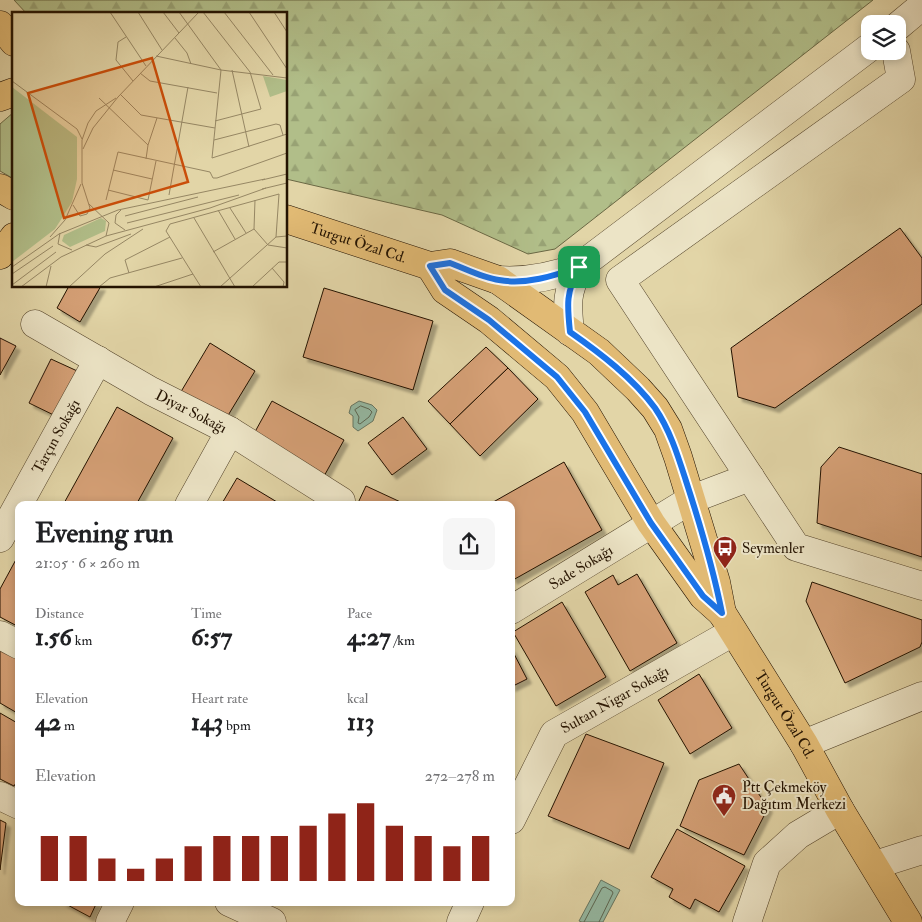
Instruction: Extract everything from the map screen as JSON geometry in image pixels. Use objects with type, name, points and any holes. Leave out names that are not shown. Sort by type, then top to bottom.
[{"type":"main road","points":[[0,25],[12,40]]},
{"type":"main road","points":[[0,97],[12,93]]},
{"type":"main road","points":[[0,188],[12,195]]},
{"type":"main road","name":"Turgut Özal Cd.","points":[[288,220],[430,266],[450,263],[498,280],[599,352],[638,388],[655,408],[668,429],[692,499],[728,622]]},
{"type":"main road","points":[[0,231],[12,223]]},
{"type":"main road","points":[[0,255],[12,239]]},
{"type":"main road","name":"Turgut Özal Cd.","points":[[430,266],[445,290],[489,320],[557,377],[585,412],[651,523],[703,596],[728,622],[804,744],[840,810],[908,922]]},
{"type":"street","points":[[906,19],[922,6]]},
{"type":"street","points":[[498,280],[520,282],[559,274],[579,267],[861,53]]},
{"type":"street","points":[[898,60],[901,79],[620,280],[796,547],[922,586]]},
{"type":"street","points":[[570,332],[567,302],[579,267]]},
{"type":"street","name":"Diyar Sokağı","points":[[34,324],[151,391],[230,431],[341,501]]},
{"type":"street","name":"Tarçın Sokağı","points":[[20,501],[98,360]]},
{"type":"street","points":[[191,501],[230,431]]},
{"type":"street","name":"Sade Sokağı","points":[[515,608],[692,499],[750,477]]},
{"type":"street","name":"Tarçın Sokağı","points":[[0,538],[15,511]]},
{"type":"street","name":"Sultan Nigar Sokağı","points":[[515,812],[554,734],[728,622]]},
{"type":"street","points":[[0,636],[15,643]]},
{"type":"street","points":[[804,744],[922,696]]},
{"type":"street","points":[[0,796],[15,803]]},
{"type":"street","points":[[747,922],[767,863],[798,836],[840,810]]},
{"type":"street","points":[[875,865],[922,850]]},
{"type":"street","points":[[110,922],[118,906]]},
{"type":"street","points":[[238,906],[272,922]]},
{"type":"street","points":[[460,922],[468,906]]},
{"type":"green space","points":[[14,0],[873,0],[555,249],[528,254],[442,215],[288,179],[288,12],[25,12]]},
{"type":"green space","points":[[12,114],[12,178],[0,171],[0,124]]},
{"type":"water","points":[[359,401],[372,405],[377,410],[373,421],[358,431],[353,427],[353,416],[349,413],[351,406]]},
{"type":"water","points":[[601,880],[620,890],[603,922],[579,921]]},
{"type":"building","points":[[900,228],[922,258],[922,304],[775,408],[738,397],[731,348]]},
{"type":"building","points":[[68,288],[100,288],[80,322],[57,308]]},
{"type":"building","points":[[324,288],[433,321],[413,390],[303,357]]},
{"type":"building","points":[[0,338],[16,346],[0,375]]},
{"type":"building","points":[[210,343],[255,371],[224,422],[179,395]]},
{"type":"building","points":[[486,347],[508,368],[450,424],[428,401]]},
{"type":"building","points":[[51,359],[86,375],[64,420],[29,403]]},
{"type":"building","points":[[508,368],[538,399],[480,456],[450,424]]},
{"type":"building","points":[[272,401],[344,440],[323,478],[251,439]]},
{"type":"building","points":[[117,407],[173,438],[138,501],[65,501]]},
{"type":"building","points":[[403,417],[427,449],[392,475],[368,443]]},
{"type":"building","points":[[839,447],[922,474],[922,557],[817,523],[821,467]]},
{"type":"building","points":[[564,462],[602,530],[515,579],[515,501],[495,501]]},
{"type":"building","points":[[237,478],[275,501],[223,501]]},
{"type":"building","points":[[366,486],[398,501],[359,501]]},
{"type":"building","points":[[15,561],[15,625],[0,617],[0,589]]},
{"type":"building","points":[[637,574],[677,643],[630,671],[585,592],[613,575],[618,585]]},
{"type":"building","points":[[812,582],[922,620],[922,642],[920,647],[845,683],[806,601]]},
{"type":"building","points":[[562,602],[606,677],[556,706],[515,635],[515,631]]},
{"type":"building","points":[[0,645],[15,654],[15,712],[0,703]]},
{"type":"building","points":[[515,656],[527,679],[515,685]]},
{"type":"building","points":[[699,674],[732,728],[690,754],[658,700]]},
{"type":"building","points":[[0,713],[15,722],[15,784],[14,786],[0,779]]},
{"type":"building","points":[[586,734],[664,763],[629,849],[548,816]]},
{"type":"building","name":"Ptt Çekmeköy Dağıtım Merkezi","points":[[739,764],[768,808],[744,855],[680,826],[699,780]]},
{"type":"building","points":[[0,820],[6,823],[0,870]]},
{"type":"building","points":[[677,829],[745,866],[719,912],[695,899],[690,909],[669,897],[673,889],[651,877]]},
{"type":"building","points":[[69,906],[95,906],[90,917]]},
{"type":"place","name":"Seymenler","points":[[725,569]]},
{"type":"place","name":"Ptt Çekmeköy Dağıtım Merkezi","points":[[724,817]]},
{"type":"route","points":[[450,263],[498,280],[520,282],[559,274],[579,267],[567,302],[570,332],[599,352],[638,388],[655,408],[668,429],[692,499],[716,582],[722,613],[703,596],[651,523],[585,412],[557,377],[489,320],[445,290],[430,266],[450,263]]}]
